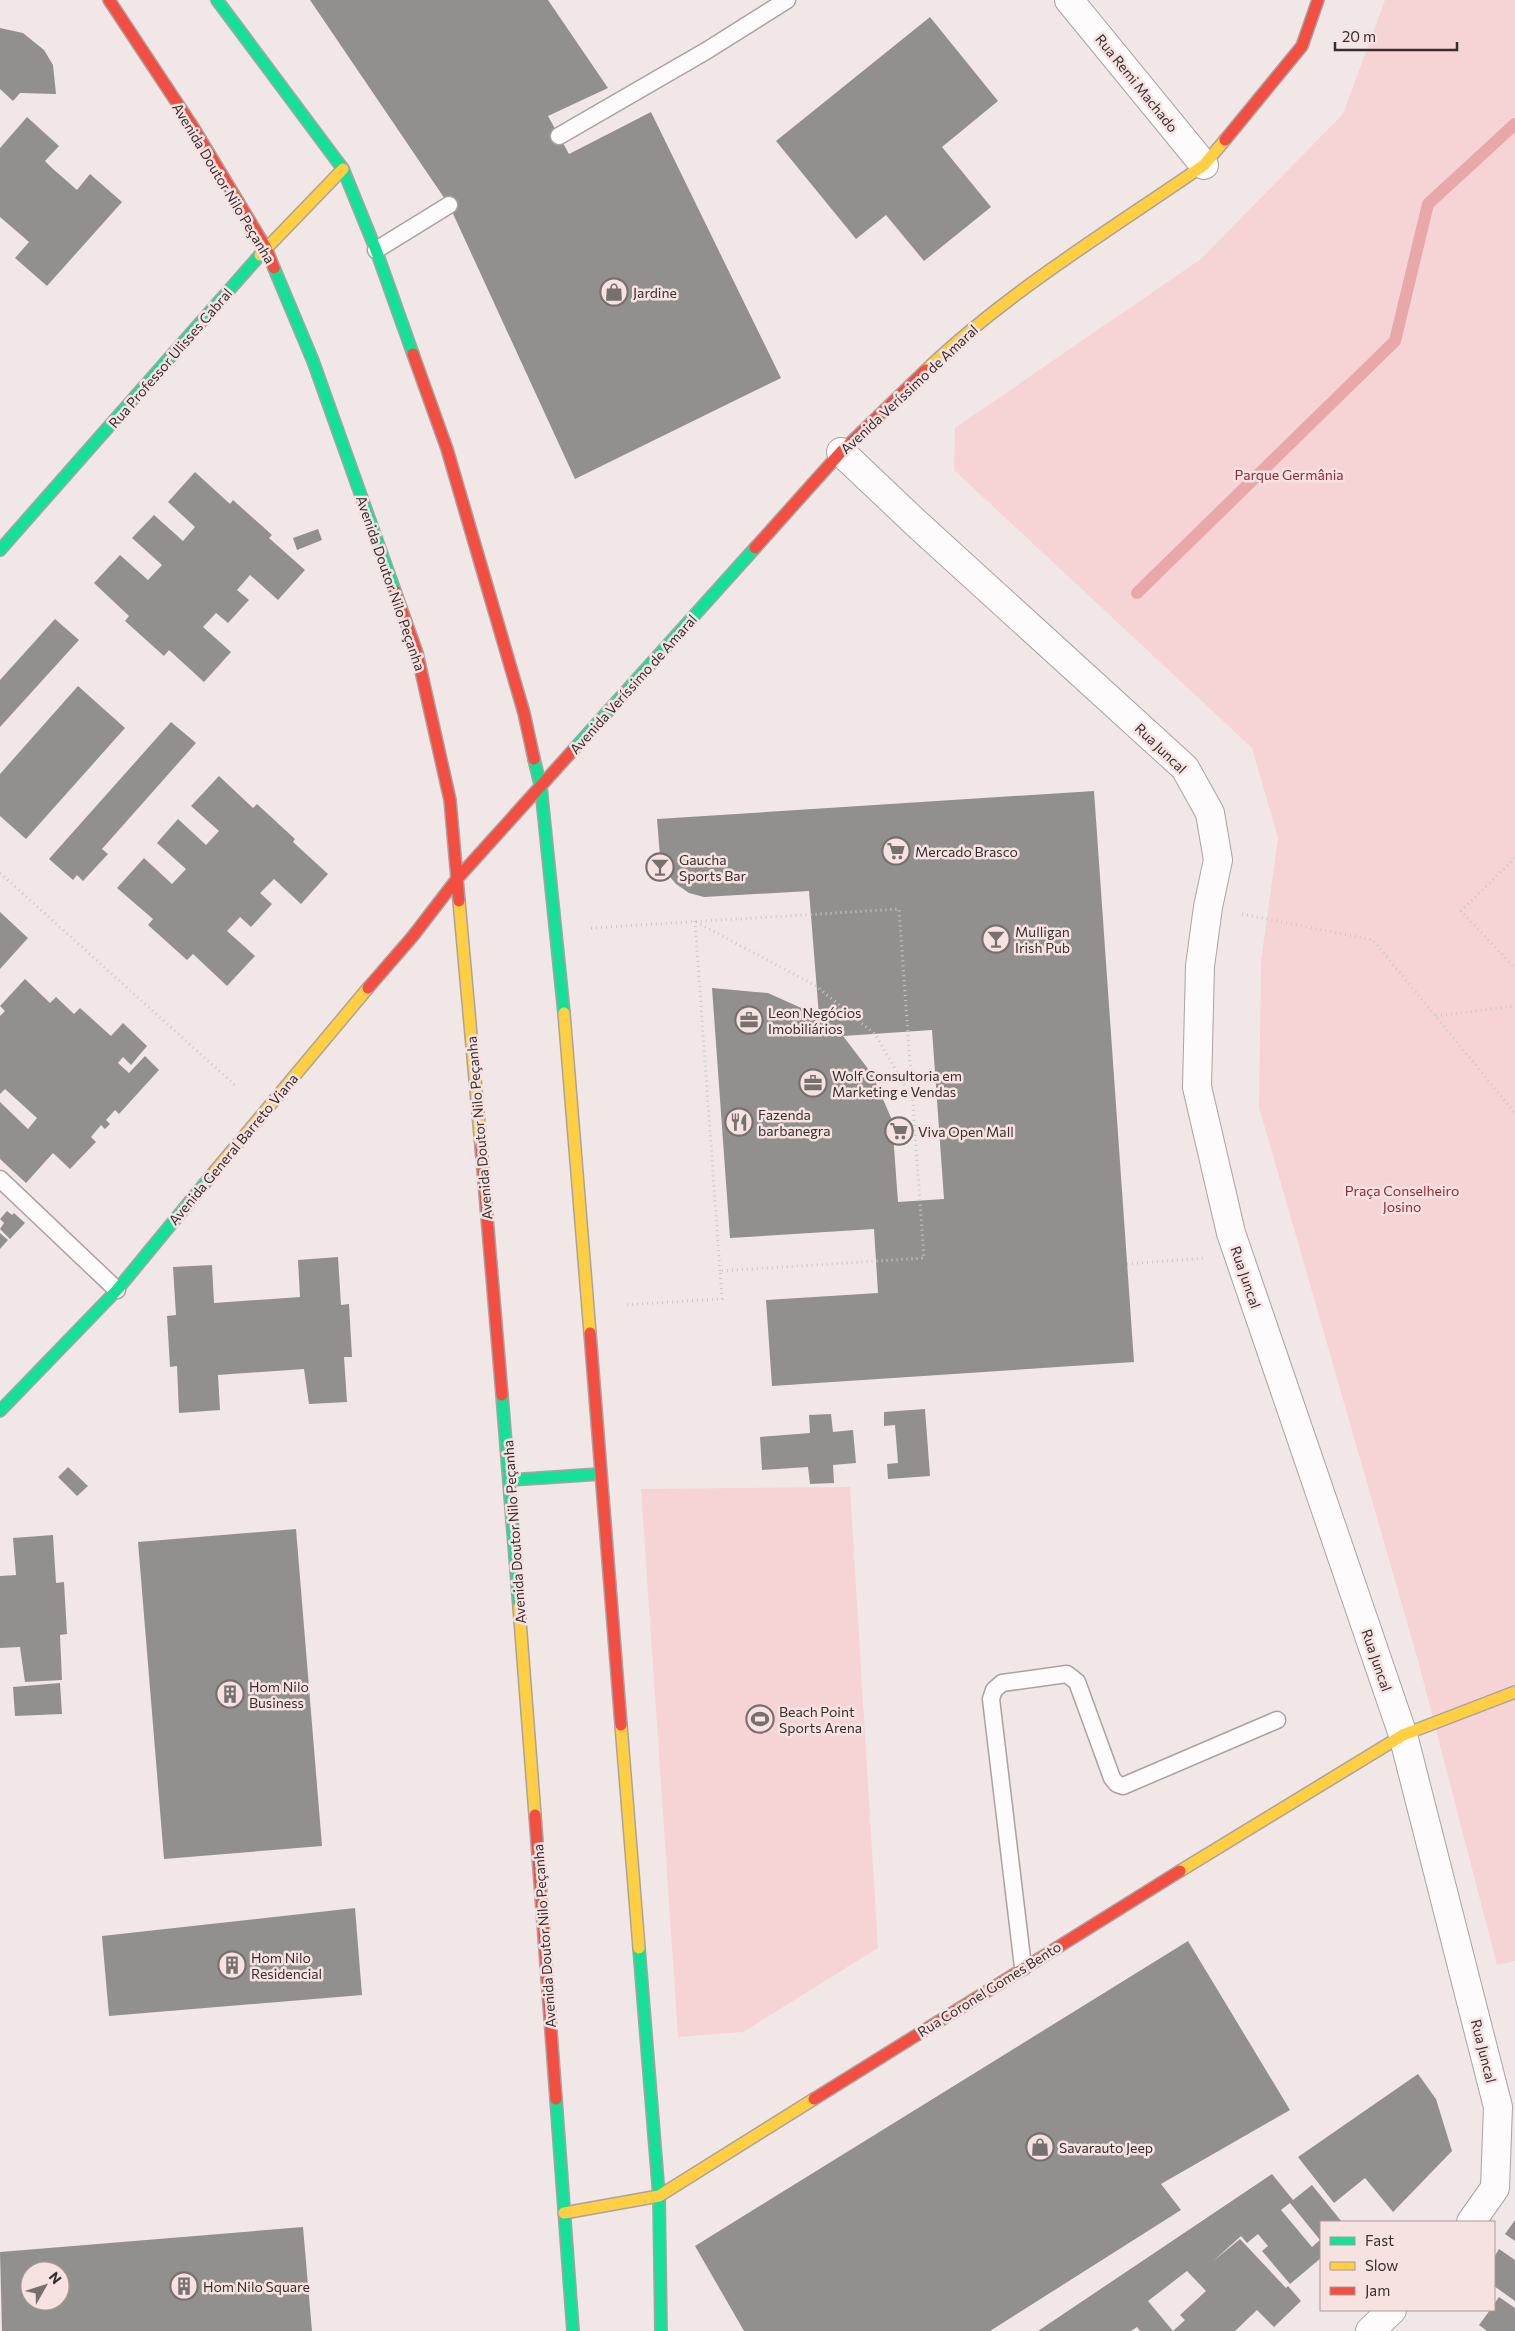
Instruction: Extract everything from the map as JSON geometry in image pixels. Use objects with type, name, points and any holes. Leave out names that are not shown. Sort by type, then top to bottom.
[{"type":"main road","name":"Avenida Doutor Nilo Peçanha","points":[[109,0],[193,127],[266,248],[313,361],[417,653],[450,800],[510,1480],[574,2331]]},
{"type":"main road","points":[[217,0],[343,169],[376,250],[447,449],[524,713],[541,788],[557,931],[659,2196],[661,2331]]},
{"type":"main road","name":"Avenida Veríssimo de Amaral","points":[[456,880],[541,788],[841,452],[959,339],[1036,282],[1204,165],[1302,46],[1318,0]]},
{"type":"main road","name":"Rua Professor Ulisses Cabral","points":[[0,550],[266,248],[343,169]]},
{"type":"main road","name":"Avenida General Barreto Viana","points":[[0,1411],[117,1290],[264,1111],[413,936],[456,880]]},
{"type":"main road","points":[[510,1480],[600,1474]]},
{"type":"main road","name":"Rua Coronel Gomes Bento","points":[[564,2213],[659,2196],[1023,1967],[1403,1735],[1515,1692]]},
{"type":"street","name":"Rua Remi Machado","points":[[1070,0],[1204,165]]},
{"type":"street","name":"Rua Juncal","points":[[841,452],[917,524],[1186,768],[1210,813],[1218,860],[1208,907],[1200,966],[1198,1087],[1231,1233],[1403,1735],[1498,2106],[1495,2188],[1472,2221]]},
{"type":"street","points":[[1370,2331],[1391,2311]]},
{"type":"lane","points":[[559,136],[787,0]]},
{"type":"lane","points":[[376,250],[449,205]]},
{"type":"lane","points":[[0,1179],[117,1290]]},
{"type":"lane","points":[[1023,1967],[991,1700],[994,1690],[1002,1683],[1067,1674],[1072,1677],[1076,1682],[1112,1778],[1117,1784],[1123,1786],[1277,1720]]},
{"type":"path","points":[[1515,858],[1461,911],[1515,968]]},
{"type":"path","points":[[0,873],[264,1111]]},
{"type":"path","points":[[557,931],[899,909],[924,1258],[720,1271]]},
{"type":"path","points":[[1256,918],[1373,940],[1515,1112]]},
{"type":"path","points":[[696,921],[816,986],[831,998],[875,1034],[913,1098]]},
{"type":"path","points":[[587,1308],[722,1299],[696,921]]},
{"type":"path","points":[[1436,1016],[1515,1006]]},
{"type":"path","points":[[1127,1264],[1239,1256]]},
{"type":"green space","name":"Parque Germânia","points":[[1385,0],[1515,0],[1515,1961],[1497,1965],[1419,1664],[1259,1107],[1261,961],[1278,838],[1252,748],[954,470],[955,428],[1201,259],[1343,114]]},
{"type":"green space","name":"Beach Point Sports Arena","points":[[850,1487],[878,1948],[743,2032],[678,2037],[641,1489]]},
{"type":"building","name":"Jardine","points":[[310,0],[548,0],[608,88],[548,116],[569,154],[651,112],[781,378],[575,479],[449,205]]},
{"type":"building","points":[[930,17],[998,101],[942,147],[991,207],[924,261],[886,215],[856,239],[776,141]]},
{"type":"building","points":[[0,28],[23,33],[44,50],[53,65],[56,94],[20,93],[13,101],[0,89]]},
{"type":"building","points":[[27,117],[59,146],[45,161],[52,168],[77,190],[90,174],[122,202],[47,286],[15,258],[29,242],[0,217],[0,148]]},
{"type":"building","points":[[195,472],[230,504],[233,500],[272,535],[269,538],[305,570],[278,600],[250,575],[237,590],[249,600],[228,623],[216,613],[203,627],[231,652],[204,682],[169,650],[164,656],[125,621],[129,616],[94,583],[120,555],[148,580],[162,565],[132,538],[154,515],[183,541],[195,527],[168,502]]},
{"type":"building","points":[[318,529],[322,540],[297,550],[293,538]]},
{"type":"building","points":[[55,619],[79,640],[0,727],[0,680]]},
{"type":"building","points":[[78,686],[125,728],[26,839],[0,816],[0,774]]},
{"type":"building","points":[[171,722],[196,743],[102,849],[108,854],[83,881],[77,875],[73,880],[49,859]]},
{"type":"building","points":[[219,776],[253,808],[257,804],[295,839],[293,842],[328,874],[301,904],[274,879],[260,893],[272,904],[251,927],[240,917],[227,931],[255,956],[227,986],[193,954],[187,960],[148,925],[153,919],[117,888],[144,858],[172,884],[186,869],[157,843],[178,819],[206,845],[219,831],[191,806]]},
{"type":"building","name":"Viva Open Mall","points":[[1094,791],[1134,1362],[772,1386],[766,1300],[878,1293],[874,1229],[730,1238],[712,988],[768,993],[819,1016],[809,891],[704,897],[689,893],[676,884],[666,872],[660,857],[657,819]],"holes":[[[932,1030],[944,1199],[898,1202],[892,1120],[872,1074],[843,1036]]]},
{"type":"building","points":[[0,912],[28,938],[0,969]]},
{"type":"building","points":[[25,979],[50,1003],[56,997],[74,1014],[80,1008],[111,1036],[123,1023],[147,1046],[131,1065],[123,1057],[118,1063],[129,1073],[145,1056],[159,1070],[119,1114],[115,1110],[106,1120],[110,1124],[105,1129],[101,1125],[91,1137],[96,1142],[70,1169],[53,1153],[26,1183],[0,1159],[0,1102],[28,1129],[37,1118],[5,1089],[0,1094],[0,1016],[5,1011],[0,1006]]},
{"type":"building","points":[[7,1211],[12,1215],[14,1213],[25,1223],[10,1239],[0,1229],[4,1223],[0,1219]]},
{"type":"building","points":[[0,1233],[8,1240],[0,1249]]},
{"type":"building","points":[[338,1257],[341,1305],[349,1304],[352,1357],[344,1357],[347,1402],[309,1404],[304,1369],[218,1375],[220,1410],[179,1413],[177,1366],[170,1367],[167,1316],[176,1315],[173,1267],[212,1265],[214,1303],[300,1297],[298,1260]]},
{"type":"building","points":[[925,1409],[930,1476],[888,1479],[887,1464],[898,1463],[895,1425],[884,1426],[884,1412]]},
{"type":"building","points":[[831,1414],[833,1432],[853,1430],[856,1463],[833,1465],[834,1483],[810,1484],[808,1467],[762,1470],[760,1437],[810,1433],[809,1415]]},
{"type":"building","points":[[68,1467],[88,1486],[77,1496],[58,1477]]},
{"type":"building","name":"Hom Nilo Business","points":[[296,1529],[322,1846],[164,1859],[138,1542]]},
{"type":"building","points":[[53,1535],[56,1583],[64,1582],[67,1634],[60,1635],[62,1680],[25,1682],[20,1647],[0,1648],[0,1576],[16,1575],[13,1538]]},
{"type":"building","points":[[60,1683],[62,1714],[15,1716],[13,1687]]},
{"type":"building","name":"Hom Nilo Residencial","points":[[355,1908],[362,1995],[109,2016],[102,1936]]},
{"type":"building","name":"Savarauto Jeep","points":[[1188,1941],[1290,2110],[1161,2184],[1181,2210],[990,2331],[744,2331],[695,2246]]},
{"type":"building","points":[[1418,2074],[1436,2099],[1452,2151],[1393,2212],[1365,2178],[1334,2203],[1298,2157]]},
{"type":"building","points":[[1272,2174],[1293,2200],[1312,2185],[1341,2221],[1320,2221],[1320,2240],[1320,2259],[1290,2284],[1262,2251],[1268,2246],[1258,2234],[1247,2243],[1241,2236],[1212,2262],[1240,2239],[1286,2288],[1288,2286],[1301,2301],[1274,2327],[1257,2310],[1235,2331],[1173,2331],[1140,2331],[1137,2327],[1131,2331],[1038,2331]],"holes":[[[1290,2203],[1320,2240],[1312,2247],[1281,2210]],[[1187,2271],[1206,2291],[1180,2315],[1185,2320],[1173,2331],[1148,2301]]]},
{"type":"building","points":[[1515,2220],[1515,2241],[1505,2234]]},
{"type":"building","name":"Hom Nilo Square","points":[[303,2227],[312,2331],[2,2331],[0,2252]]},
{"type":"building","points":[[1499,2249],[1515,2260],[1515,2301],[1495,2287],[1495,2255]]},
{"type":"building","points":[[1499,2297],[1515,2308],[1515,2331],[1487,2331],[1479,2325],[1489,2311],[1495,2311],[1495,2303]]},
{"type":"waterway","points":[[1137,593],[1395,341],[1428,204],[1515,124]]},
{"type":"traffic: fast","points":[[217,0],[343,169],[376,250],[413,354]]},
{"type":"traffic: fast","points":[[0,550],[260,255]]},
{"type":"traffic: fast","points":[[274,268],[313,361],[395,591]]},
{"type":"traffic: fast","points":[[575,748],[755,548]]},
{"type":"traffic: fast","points":[[534,759],[541,788],[564,1013]]},
{"type":"traffic: fast","points":[[0,1411],[117,1290],[215,1171]]},
{"type":"traffic: fast","points":[[502,1395],[519,1607]]},
{"type":"traffic: fast","points":[[510,1480],[600,1474]]},
{"type":"traffic: fast","points":[[639,1948],[659,2196],[661,2331]]},
{"type":"traffic: fast","points":[[556,2099],[573,2331]]},
{"type":"traffic: slow","points":[[926,370],[991,314],[1061,262],[1204,165],[1225,140]]},
{"type":"traffic: slow","points":[[260,255],[343,169]]},
{"type":"traffic: slow","points":[[459,901],[481,1146]]},
{"type":"traffic: slow","points":[[215,1171],[368,988]]},
{"type":"traffic: slow","points":[[564,1013],[590,1333]]},
{"type":"traffic: slow","points":[[519,1607],[535,1815]]},
{"type":"traffic: slow","points":[[1180,1871],[1403,1735],[1515,1692]]},
{"type":"traffic: slow","points":[[621,1725],[639,1948]]},
{"type":"traffic: slow","points":[[564,2213],[659,2196],[814,2099]]},
{"type":"traffic: jam","points":[[109,0],[193,127],[266,248],[274,268]]},
{"type":"traffic: jam","points":[[1225,140],[1302,46],[1318,0]]},
{"type":"traffic: jam","points":[[413,354],[447,449],[524,713],[534,759]]},
{"type":"traffic: jam","points":[[755,548],[841,452],[926,370]]},
{"type":"traffic: jam","points":[[395,591],[417,653],[450,800],[459,901]]},
{"type":"traffic: jam","points":[[368,988],[413,936],[456,880],[575,748]]},
{"type":"traffic: jam","points":[[481,1146],[502,1395]]},
{"type":"traffic: jam","points":[[590,1333],[621,1725]]},
{"type":"traffic: jam","points":[[535,1815],[556,2099]]},
{"type":"traffic: jam","points":[[814,2099],[1180,1871]]},
{"type":"place","name":"Jardine","points":[[614,292]]},
{"type":"place","name":"Mercado Brasco","points":[[896,851]]},
{"type":"place","name":"Gaucha Sports Bar","points":[[660,867]]},
{"type":"place","name":"Mulligan Irish Pub","points":[[996,939]]},
{"type":"place","name":"Leon Negócios Imobiliários","points":[[749,1020]]},
{"type":"place","name":"Wolf Consultoria em Marketing e Vendas","points":[[813,1083]]},
{"type":"place","name":"Fazenda barbanegra","points":[[739,1122]]},
{"type":"place","name":"Viva Open Mall","points":[[899,1131]]},
{"type":"place","name":"Hom Nilo Business","points":[[230,1694]]},
{"type":"place","name":"Beach Point Sports Arena","points":[[760,1719]]},
{"type":"place","name":"Hom Nilo Residencial","points":[[232,1965]]},
{"type":"place","name":"Savarauto Jeep","points":[[1040,2147]]},
{"type":"place","name":"Hom Nilo Square","points":[[184,2286]]},
{"type":"park label","name":"Praça Conselheiro Josino","points":[[1402,1198]]}]
